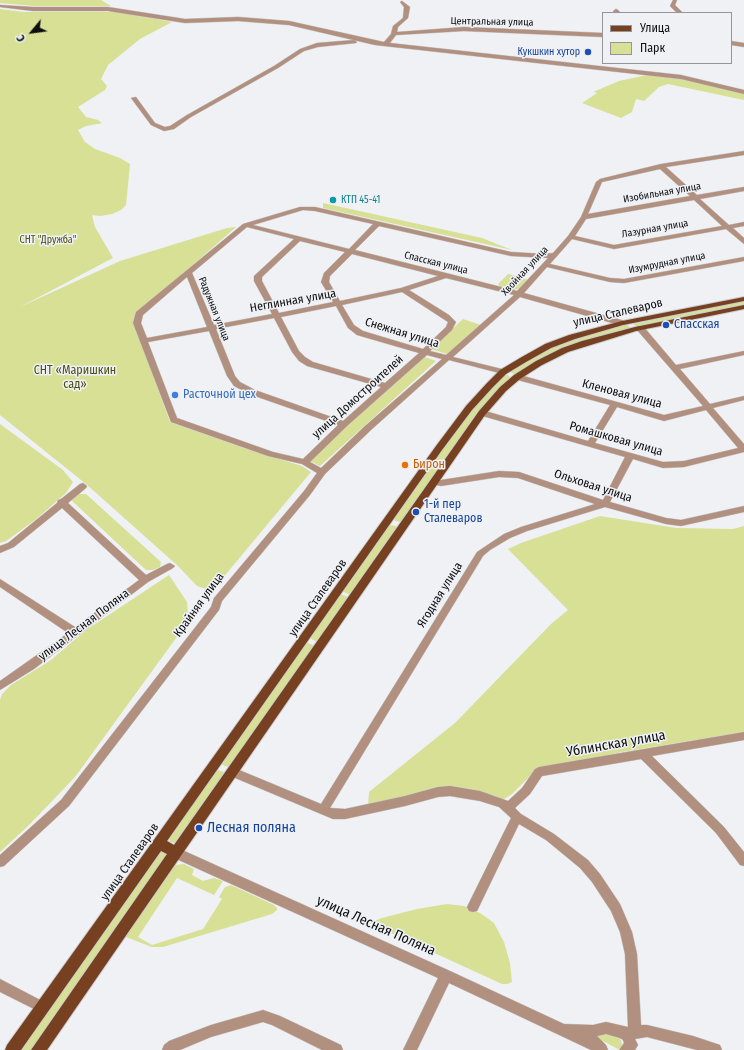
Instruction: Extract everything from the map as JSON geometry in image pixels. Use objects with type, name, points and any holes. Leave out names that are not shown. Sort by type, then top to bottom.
[{"type":"main road","name":"улица Сталеваров","points":[[38,1050],[482,413],[503,389],[517,377],[564,350],[631,326],[744,299]]},
{"type":"main road","name":"улица Сталеваров","points":[[12,1050],[468,408],[490,385],[503,372],[548,346],[578,335],[744,307]]},
{"type":"main road","points":[[503,372],[517,377]]},
{"type":"main road","points":[[388,522],[403,526]]},
{"type":"main road","points":[[338,592],[354,597]]},
{"type":"main road","points":[[215,764],[232,772]]},
{"type":"main road","points":[[159,843],[176,852]]},
{"type":"street","points":[[675,0],[672,5],[679,12]]},
{"type":"street","points":[[386,44],[394,34],[395,27],[405,18],[407,7],[402,2]]},
{"type":"street","points":[[0,6],[33,9],[108,9],[185,21],[238,19],[289,23],[375,43]]},
{"type":"street","name":"Центральная улица","points":[[394,34],[464,29],[602,35]]},
{"type":"street","points":[[134,98],[153,124],[164,129],[172,128],[189,116],[276,67],[302,50],[317,45],[343,42],[386,44],[681,77],[744,92]]},
{"type":"street","points":[[732,43],[744,45]]},
{"type":"street","name":"Хвойная улица","points":[[447,357],[519,294],[547,265],[553,255],[571,237],[584,217],[600,181],[661,166],[744,153]]},
{"type":"street","points":[[661,166],[744,242]]},
{"type":"street","name":"Изобильная улица","points":[[584,217],[744,189]]},
{"type":"street","name":"Радужная улица","points":[[344,424],[252,392],[237,384],[231,376],[189,274],[245,225],[306,208],[507,254],[553,255]]},
{"type":"street","name":"Снежная улица","points":[[377,224],[327,275],[325,282],[354,330],[425,352],[503,372]]},
{"type":"street","name":"Лазурная улица","points":[[571,237],[600,245],[614,247],[744,224]]},
{"type":"street","name":"Спасская улица","points":[[245,225],[519,294],[631,326]]},
{"type":"street","points":[[299,238],[258,276],[258,281],[296,352],[302,359],[310,364],[386,386]]},
{"type":"street","name":"Изумрудная улица","points":[[547,265],[610,280],[624,281],[744,259]]},
{"type":"street","points":[[189,274],[139,314],[137,323],[174,420],[264,451],[304,462],[322,472]]},
{"type":"street","name":"Неглинная улица","points":[[144,341],[403,290],[444,276]]},
{"type":"street","name":"улица Домостроителей","points":[[304,462],[344,424],[425,352],[449,328],[452,322],[403,290]]},
{"type":"street","points":[[631,326],[675,368],[706,407],[744,449]]},
{"type":"street","points":[[675,368],[744,353]]},
{"type":"street","name":"Крайняя улица","points":[[0,862],[65,803],[216,608],[217,600],[307,493],[322,472],[368,428],[447,357]]},
{"type":"street","name":"Кленовая улица","points":[[517,377],[664,418],[744,398]]},
{"type":"street","points":[[590,444],[614,405]]},
{"type":"street","name":"Ромашковая улица","points":[[482,413],[663,465],[672,466],[744,449]]},
{"type":"street","points":[[605,504],[630,456]]},
{"type":"street","name":"Ольховая улица","points":[[434,482],[441,483],[507,474],[519,475],[605,504],[666,521],[681,523],[744,509]]},
{"type":"street","points":[[0,550],[11,545],[24,535],[61,502],[83,486]]},
{"type":"street","points":[[61,502],[145,580]]},
{"type":"street","name":"Ягодная улица","points":[[323,810],[480,554],[507,536],[524,529],[605,504]]},
{"type":"street","name":"улица Лесная Поляна","points":[[0,686],[145,580],[170,566]]},
{"type":"street","points":[[0,582],[74,632]]},
{"type":"street","name":"Ублинская улица","points":[[508,808],[526,791],[539,772],[644,755],[744,736]]},
{"type":"street","points":[[644,755],[720,830],[744,861]]},
{"type":"street","points":[[232,772],[333,814],[345,814],[405,802],[438,792],[450,791],[480,796],[503,804],[517,817],[550,837],[584,864],[596,878],[616,908],[626,932],[631,954],[630,1043]]},
{"type":"street","points":[[473,907],[517,817]]},
{"type":"street","name":"улица Лесная Поляна","points":[[176,852],[295,908],[446,975],[564,1030],[598,1048]]},
{"type":"street","points":[[410,1050],[446,975]]},
{"type":"street","points":[[0,985],[42,1007]]},
{"type":"street","points":[[169,1050],[174,1046],[211,1031],[263,1016],[275,1020],[336,1050]]},
{"type":"street","name":"улица Лесная Поляна","points":[[564,1030],[593,1031],[606,1028],[617,1030],[624,1032],[630,1043]]},
{"type":"street","points":[[593,1031],[590,1037],[598,1048]]},
{"type":"street","points":[[630,1043],[647,1031],[670,1035],[715,1050]]},
{"type":"green space","points":[[0,0],[101,0],[111,6],[34,6],[0,3]]},
{"type":"green space","name":"СНТ «Маришкин сад»","points":[[0,9],[24,12],[118,12],[172,22],[140,39],[108,65],[101,79],[107,86],[105,90],[78,107],[86,117],[98,120],[102,123],[86,126],[78,130],[85,142],[95,149],[120,158],[130,164],[126,205],[121,210],[112,214],[101,216],[92,215],[95,227],[113,258],[20,307],[120,261],[227,228],[236,227],[139,312],[133,321],[170,422],[247,449],[302,466],[311,472],[212,591],[197,586],[178,566],[86,484],[0,415]]},
{"type":"green space","points":[[647,75],[682,78],[744,93],[744,100],[668,84],[659,87],[644,101],[636,99],[632,112],[621,118],[582,103],[597,93],[593,92],[619,81]]},
{"type":"green space","points":[[323,203],[482,238],[512,250],[323,208]]},
{"type":"green space","points":[[508,274],[529,280],[518,289],[514,290],[501,288],[498,284]]},
{"type":"green space","points":[[744,300],[744,306],[637,327],[633,324]]},
{"type":"green space","points":[[463,319],[481,325],[447,354],[431,349]]},
{"type":"green space","points":[[624,324],[628,325],[630,328],[588,340],[516,375],[510,372],[545,349],[574,338]]},
{"type":"green space","points":[[425,357],[436,361],[320,466],[308,460]]},
{"type":"green space","points":[[508,375],[511,378],[401,522],[395,521],[394,518],[472,408],[503,376]]},
{"type":"green space","points":[[0,424],[63,470],[73,482],[66,493],[35,520],[6,541],[0,543]]},
{"type":"green space","points":[[79,494],[86,494],[161,562],[160,567],[153,570],[146,570],[71,500]]},
{"type":"green space","points":[[600,516],[676,528],[733,529],[744,526],[744,732],[622,752],[534,772],[512,794],[501,801],[471,789],[443,788],[368,806],[369,792],[455,723],[551,624],[568,610],[508,549],[521,543]]},
{"type":"green space","points":[[391,525],[396,526],[397,530],[353,594],[350,595],[344,592],[343,590],[388,527]]},
{"type":"green space","points":[[169,575],[187,602],[188,616],[179,634],[75,777],[30,824],[0,852],[0,700],[2,694],[11,685],[51,660],[86,630]]},
{"type":"green space","points":[[341,594],[348,597],[322,639],[316,641],[311,639],[311,635]]},
{"type":"green space","points":[[308,643],[313,645],[315,649],[229,767],[221,764],[303,645]]},
{"type":"green space","points":[[218,770],[224,772],[225,777],[176,843],[170,842],[169,838],[214,771]]},
{"type":"green space","points":[[162,850],[167,852],[167,858],[34,1050],[18,1050],[156,853]]},
{"type":"green space","points":[[184,864],[194,869],[192,875],[203,881],[214,878],[223,881],[214,895],[177,878],[138,937],[152,945],[203,929],[222,899],[219,897],[225,887],[231,885],[274,905],[277,910],[272,914],[163,947],[152,947],[126,937],[125,935],[172,867]]},
{"type":"green space","points":[[447,904],[464,906],[480,913],[494,923],[504,942],[510,963],[512,982],[502,984],[369,923],[417,909]]},
{"type":"green space","points":[[597,1034],[613,1034],[620,1038],[622,1044],[621,1048],[618,1049],[597,1038]]},
{"type":"place","name":"Кукшкин хутор","points":[[588,52]]},
{"type":"place","name":"КТП 45-41","points":[[333,200]]},
{"type":"place","name":"Спасская","points":[[666,325]]},
{"type":"place","name":"Расточной цех","points":[[175,395]]},
{"type":"place","name":"Бирон","points":[[405,465]]},
{"type":"place","name":"1-й пер Сталеваров","points":[[416,512]]},
{"type":"place","name":"Лесная поляна","points":[[199,828]]},
{"type":"park label","name":"СНТ \"Дружба\"","points":[[48,240]]}]
